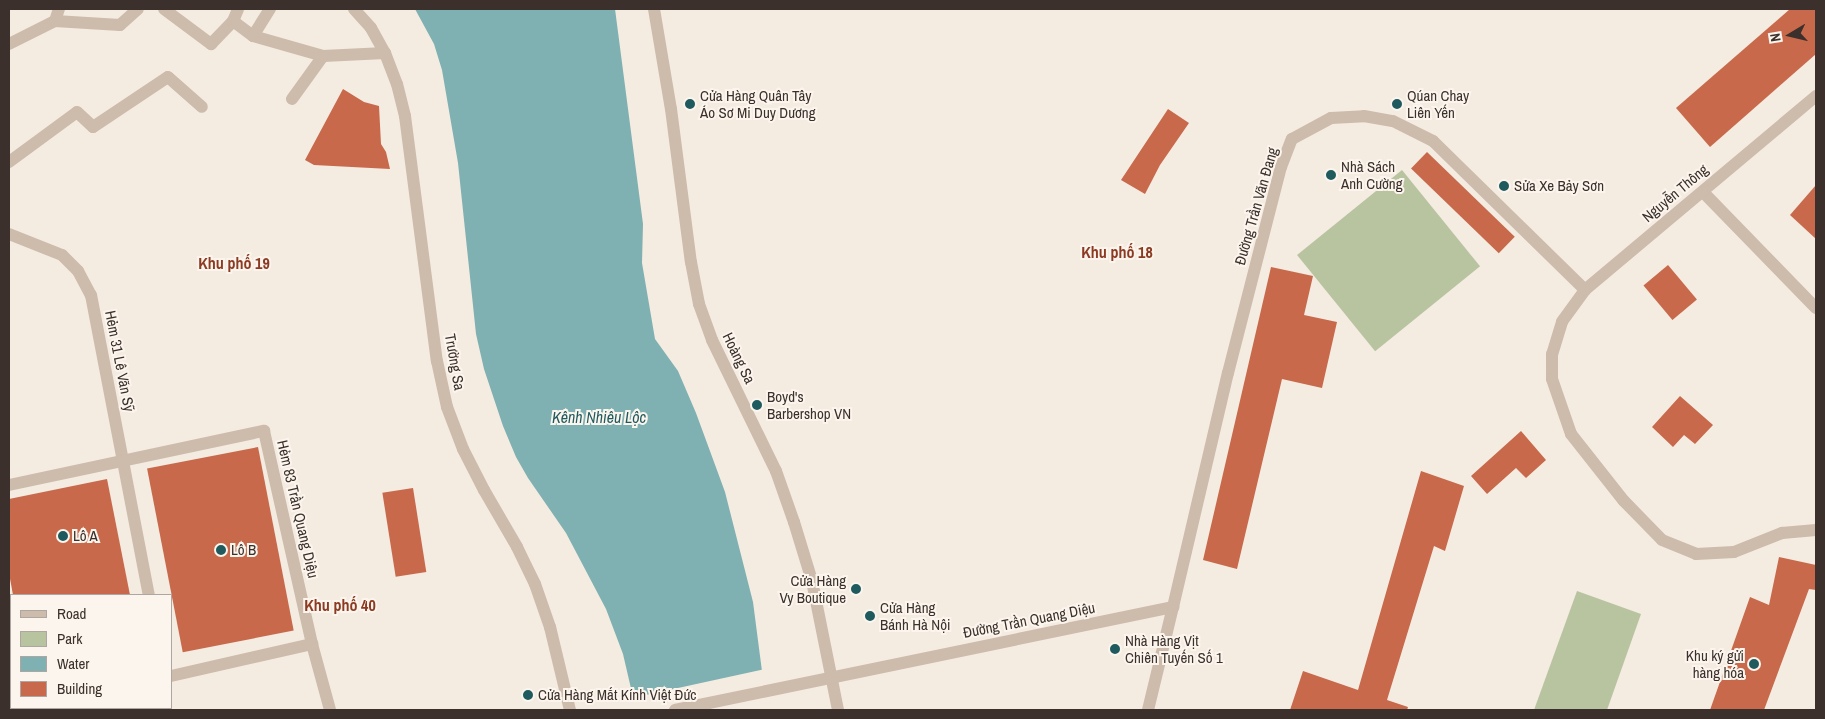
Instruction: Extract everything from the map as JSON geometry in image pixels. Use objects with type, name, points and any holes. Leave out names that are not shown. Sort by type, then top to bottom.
[{"type":"street","points":[[9,44],[57,15],[120,25],[138,9]]},
{"type":"street","points":[[164,9],[211,44],[232,21],[238,9]]},
{"type":"street","points":[[253,36],[270,9]]},
{"type":"street","name":"Trường Sa","points":[[354,9],[371,28],[385,53],[406,116],[437,361],[447,407],[463,450],[517,547],[535,584],[550,627],[570,710]]},
{"type":"street","name":"Hoàng Sa","points":[[654,9],[671,109],[691,262],[700,304],[712,340],[776,471],[812,580],[838,710]]},
{"type":"street","points":[[232,21],[253,36],[323,56],[385,53]]},
{"type":"street","points":[[292,99],[323,56]]},
{"type":"street","points":[[9,162],[77,112],[93,127],[168,77],[202,107]]},
{"type":"street","name":"Nguyễn Thông","points":[[1816,96],[1585,290],[1562,322],[1552,354],[1552,379],[1571,434],[1624,501],[1662,540],[1696,554],[1734,552],[1782,533],[1816,530]]},
{"type":"street","name":"Đường Trần Văn Đang","points":[[1148,710],[1228,373],[1281,167],[1292,139],[1331,118],[1364,116],[1393,121],[1433,141],[1585,290]]},
{"type":"street","points":[[1703,192],[1816,308]]},
{"type":"street","name":"Hẻm 31 Lê Văn Sỹ","points":[[9,234],[62,256],[78,271],[91,295],[149,594]]},
{"type":"street","name":"Hẻm 83 Trần Quang Diệu","points":[[123,461],[264,431],[312,644],[330,710]]},
{"type":"street","points":[[9,485],[123,461]]},
{"type":"street","name":"Đường Trần Quang Diệu","points":[[675,710],[1173,607]]},
{"type":"street","points":[[172,676],[312,644]]},
{"type":"street","points":[[9,705],[10,710]]},
{"type":"green space","points":[[1402,170],[1480,266],[1375,351],[1297,255]]},
{"type":"green space","points":[[1577,591],[1641,614],[1607,710],[1534,710]]},
{"type":"water","name":"Kênh Nhiêu Lộc","points":[[415,9],[615,9],[643,224],[642,263],[655,339],[678,371],[696,413],[725,492],[753,602],[767,710],[636,710],[623,654],[606,609],[566,533],[528,478],[516,457],[503,426],[484,369],[476,334],[458,163],[442,70],[434,44]]},
{"type":"pier","points":[[765,669],[770,710],[634,710],[632,698]]},
{"type":"building","points":[[1790,9],[1816,9],[1816,54],[1710,147],[1676,108]]},
{"type":"building","points":[[343,89],[364,102],[379,106],[381,144],[386,152],[390,169],[314,165],[305,160]]},
{"type":"building","points":[[1168,109],[1189,123],[1160,165],[1145,194],[1121,180]]},
{"type":"building","points":[[1427,152],[1515,237],[1499,253],[1411,169]]},
{"type":"building","points":[[1816,185],[1816,239],[1790,215]]},
{"type":"building","points":[[1668,265],[1697,299],[1672,320],[1643,286]]},
{"type":"building","points":[[1271,267],[1313,276],[1304,315],[1337,322],[1322,388],[1282,379],[1237,569],[1203,560]]},
{"type":"building","points":[[1680,396],[1713,425],[1695,444],[1684,435],[1673,447],[1652,427]]},
{"type":"building","points":[[1521,431],[1546,460],[1526,478],[1516,468],[1487,494],[1471,476]]},
{"type":"building","name":"Lô B","points":[[258,447],[294,631],[183,652],[147,469]]},
{"type":"building","points":[[1421,471],[1464,486],[1445,551],[1434,546],[1387,700],[1408,707],[1407,710],[1290,710],[1303,671],[1358,690]]},
{"type":"building","name":"Lô A","points":[[107,479],[130,594],[13,594],[9,573],[9,499]]},
{"type":"building","points":[[413,488],[426,572],[396,577],[382,493]]},
{"type":"building","name":"Khu ký gửi hàng hóa","points":[[1779,557],[1816,565],[1816,590],[1809,589],[1764,710],[1710,710],[1750,597],[1769,605]]},
{"type":"place","name":"Cửa Hàng Quân Tây Áo Sơ Mi Duy Dương","points":[[690,104]]},
{"type":"place","name":"Qúan Chay Liên Yến","points":[[1397,104]]},
{"type":"place","name":"Nhà Sách Anh Cường","points":[[1331,175]]},
{"type":"place","name":"Sửa Xe Bảy Sơn","points":[[1504,186]]},
{"type":"place","name":"Boyd's Barbershop VN","points":[[757,405]]},
{"type":"place","name":"Lô A","points":[[63,536]]},
{"type":"place","name":"Lô B","points":[[221,550]]},
{"type":"place","name":"Cửa Hàng Vy Boutique","points":[[856,589]]},
{"type":"place","name":"Cửa Hàng Bánh Hà Nội","points":[[870,616]]},
{"type":"place","name":"Nhà Hàng Vịt Chiên Tuyến Số 1","points":[[1115,649]]},
{"type":"place","name":"Khu ký gửi hàng hóa","points":[[1754,664]]},
{"type":"place","name":"Cửa Hàng Mắt Kính Việt Đức","points":[[528,695]]},
{"type":"district","name":"Khu phố 18","points":[[1117,252]]},
{"type":"district","name":"Khu phố 19","points":[[234,263]]},
{"type":"district","name":"Khu phố 40","points":[[340,605]]}]
